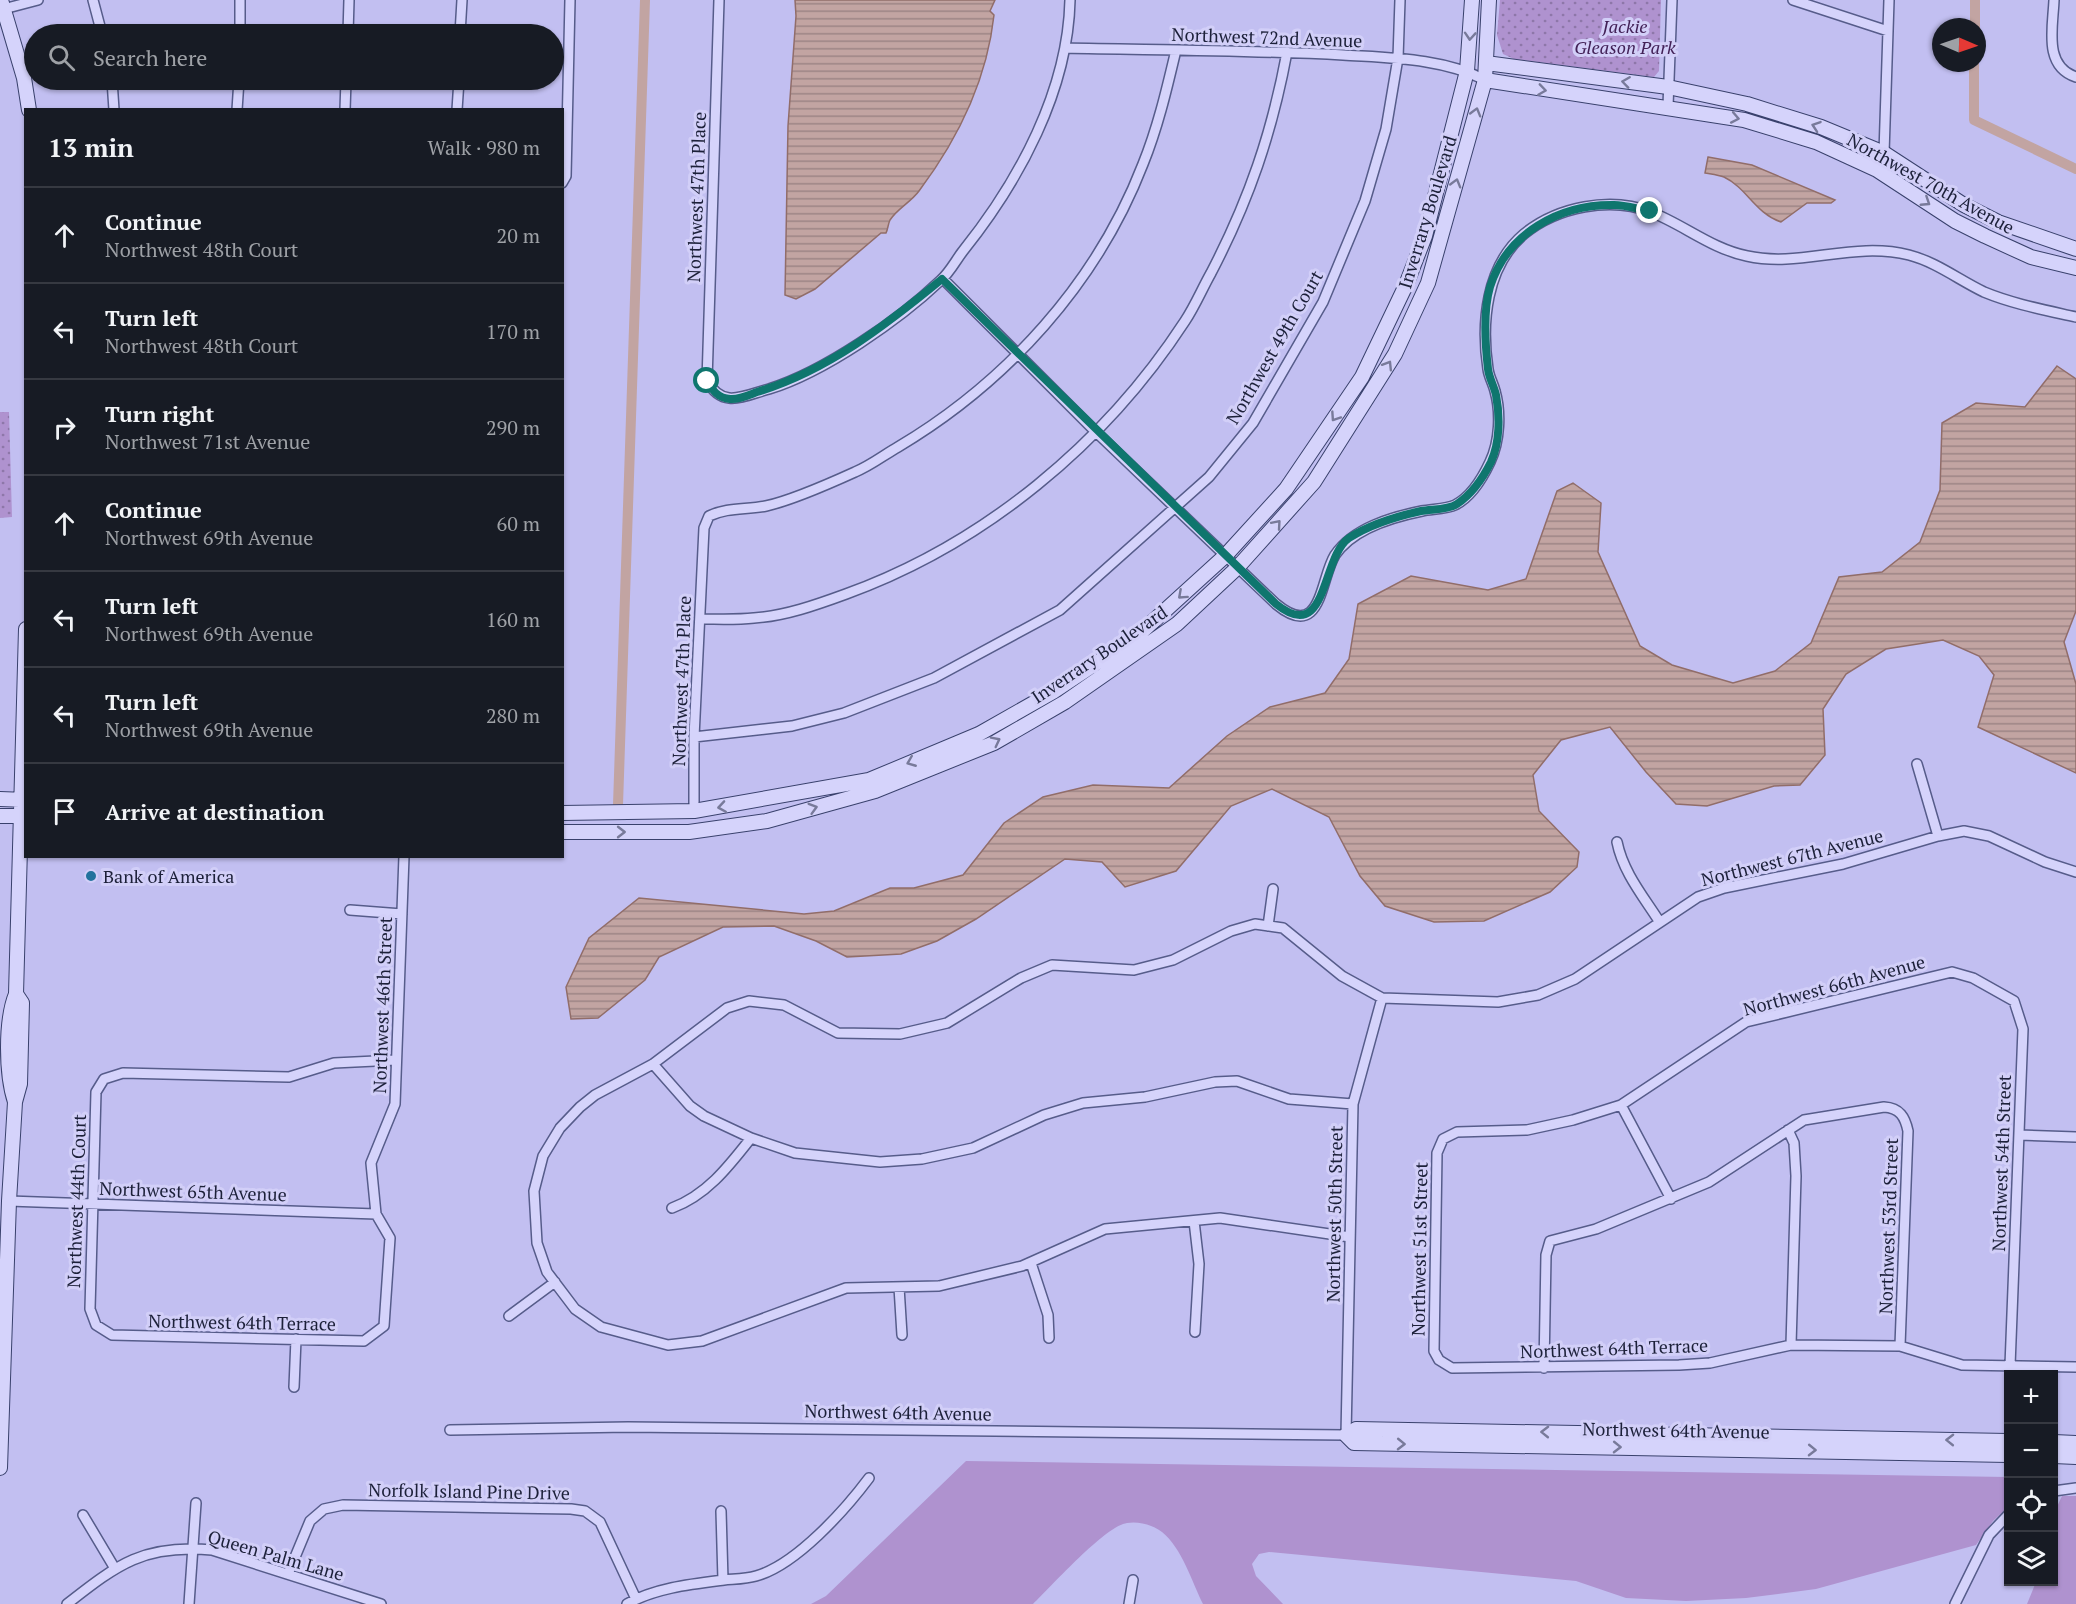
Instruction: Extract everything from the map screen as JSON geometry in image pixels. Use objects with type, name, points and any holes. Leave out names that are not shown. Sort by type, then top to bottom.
[{"type":"street","points":[[24,78],[2,6],[38,0]]},
{"type":"street","points":[[93,0],[99,24]]},
{"type":"street","points":[[240,0],[240,24]]},
{"type":"street","points":[[349,24],[350,0]]},
{"type":"street","points":[[461,24],[462,0]]},
{"type":"street","points":[[564,180],[566,176],[570,0]]},
{"type":"street","name":"Northwest 47th Place","points":[[719,0],[707,381],[714,393],[732,400],[779,386],[809,373],[878,330],[942,279]]},
{"type":"street","points":[[1070,0],[1065,48],[1046,108],[1024,159],[984,224],[942,279],[1020,353],[1095,431],[1287,613],[1302,616],[1311,611],[1319,602],[1333,558],[1347,540],[1365,529],[1419,511],[1455,505],[1477,485],[1492,460],[1499,433],[1496,393],[1488,370],[1486,314],[1490,286],[1505,258],[1522,236],[1545,219],[1574,208],[1615,205],[1650,211],[1727,251],[1749,257],[1778,260],[1861,249],[1909,255],[1937,266],[1983,291],[2016,303],[2076,317]]},
{"type":"street","name":"Northwest 49th Court","points":[[694,737],[792,726],[844,713],[934,678],[1060,610],[1209,477],[1253,423],[1323,302],[1365,201],[1386,129],[1398,58],[1400,0]]},
{"type":"street","name":"Inverrary Boulevard","points":[[564,813],[694,812],[869,780],[979,734],[1053,692],[1137,636],[1225,556],[1286,489],[1362,377],[1406,285],[1425,236],[1467,71],[1472,0]]},
{"type":"street","name":"Inverrary Boulevard","points":[[564,832],[688,832],[767,821],[875,791],[994,743],[1065,702],[1149,646],[1238,568],[1314,482],[1395,354],[1428,283],[1485,80],[1489,0]]},
{"type":"street","points":[[1668,106],[1672,0]]},
{"type":"street","points":[[1793,0],[1888,32]]},
{"type":"street","points":[[1877,170],[1884,153],[1889,0]]},
{"type":"street","points":[[2054,0],[2052,51],[2056,62],[2067,74],[2076,77]]},
{"type":"street","name":"Northwest 72nd Avenue","points":[[1065,48],[1287,52],[1398,58],[1467,71],[1485,80]]},
{"type":"street","points":[[1020,353],[1066,300],[1109,234],[1143,165],[1164,101],[1176,50]]},
{"type":"street","points":[[700,619],[755,618],[812,607],[874,584],[948,548],[1006,510],[1063,464],[1144,378],[1186,320],[1238,221],[1254,181],[1276,112],[1287,52]]},
{"type":"street","points":[[1467,71],[1486,63]]},
{"type":"street","name":"Northwest 70th Avenue","points":[[1486,63],[1668,87],[1758,107],[1821,127],[1884,153],[1964,206],[1992,219],[2076,249]]},
{"type":"street","name":"Northwest 70th Avenue","points":[[1485,80],[1500,84],[1668,106],[1744,120],[1816,142],[1877,170],[1954,221],[2031,257],[2076,268]]},
{"type":"street","points":[[26,90],[29,108]]},
{"type":"street","points":[[113,90],[114,108]]},
{"type":"street","points":[[237,108],[238,90]]},
{"type":"street","points":[[345,108],[346,90]]},
{"type":"street","points":[[457,108],[458,90]]},
{"type":"street","points":[[1985,236],[1992,219]]},
{"type":"street","name":"Northwest 47th Place","points":[[694,812],[694,737],[704,528],[708,516],[722,510],[767,506],[856,472],[931,428],[971,398],[1020,353]]},
{"type":"street","points":[[1917,764],[1938,836]]},
{"type":"street","points":[[0,799],[24,800],[16,994],[12,1005],[9,1034],[9,1086],[15,1102],[9,1201],[0,1468]]},
{"type":"street","points":[[0,816],[24,816]]},
{"type":"street","name":"Northwest 67th Avenue","points":[[555,1282],[548,1272],[537,1243],[533,1214],[534,1191],[543,1156],[560,1128],[595,1095],[653,1064],[727,1008],[749,1001],[784,1005],[838,1033],[900,1034],[947,1023],[1021,978],[1052,965],[1134,970],[1173,960],[1231,932],[1255,924],[1283,928],[1342,976],[1382,998],[1498,1002],[1538,994],[1575,979],[1698,897],[1724,888],[1843,864],[1938,836],[1964,831],[1989,836],[2045,862],[2076,872]]},
{"type":"street","points":[[1617,842],[1620,858],[1629,875],[1659,921]]},
{"type":"street","name":"Northwest 46th Street","points":[[384,1326],[390,1238],[376,1214],[371,1163],[395,1104],[404,858]]},
{"type":"street","points":[[1268,926],[1273,889]]},
{"type":"street","points":[[350,910],[402,914]]},
{"type":"street","name":"Northwest 66th Avenue","points":[[1443,1139],[1457,1132],[1527,1130],[1573,1120],[1621,1105],[1746,1022],[1952,972],[1973,978]]},
{"type":"street","name":"Northwest 54th Street","points":[[1973,978],[2014,1001],[2023,1029],[2010,1370]]},
{"type":"street","name":"Northwest 50th Street","points":[[1346,1435],[1353,1104],[1382,998]]},
{"type":"street","name":"Northwest 44th Court","points":[[96,1325],[90,1309],[96,1092],[104,1079],[123,1073],[289,1077],[334,1063],[396,1060]]},
{"type":"street","points":[[653,1064],[690,1106],[704,1116],[751,1138],[795,1153],[880,1162],[921,1160],[973,1148],[1044,1115],[1083,1103],[1145,1097],[1215,1082],[1237,1081],[1289,1099],[1353,1104]]},
{"type":"street","points":[[1621,1105],[1671,1199]]},
{"type":"street","name":"Northwest 53rd Street","points":[[1788,1130],[1817,1116],[1884,1107],[1898,1110],[1906,1120],[1908,1131],[1900,1346]]},
{"type":"street","points":[[1544,1368],[1546,1255],[1550,1240],[1596,1229],[1709,1182],[1788,1130],[1794,1143],[1796,1176],[1791,1345]]},
{"type":"street","points":[[2019,1135],[2076,1137]]},
{"type":"street","points":[[672,1208],[693,1201],[751,1138]]},
{"type":"street","name":"Northwest 51st Street","points":[[1439,1360],[1434,1351],[1437,1153],[1443,1139]]},
{"type":"street","name":"Northwest 65th Avenue","points":[[9,1201],[376,1214]]},
{"type":"street","points":[[509,1316],[555,1282],[575,1310],[601,1327],[668,1344],[702,1341],[846,1288],[939,1286],[1031,1263],[1105,1229],[1220,1218],[1350,1237]]},
{"type":"street","points":[[1194,1221],[1198,1264],[1195,1332]]},
{"type":"street","points":[[1031,1263],[1048,1315],[1049,1338]]},
{"type":"street","points":[[899,1287],[902,1335]]},
{"type":"street","name":"Northwest 64th Terrace","points":[[96,1325],[112,1335],[364,1341],[384,1326]]},
{"type":"street","points":[[294,1387],[296,1340]]},
{"type":"street","name":"Northwest 64th Terrace","points":[[1439,1360],[1452,1368],[1710,1363],[1791,1345],[1900,1346],[1962,1365],[2010,1370],[2076,1367]]},
{"type":"street","name":"Northwest 64th Avenue","points":[[450,1430],[628,1426],[1346,1435],[1356,1429],[2004,1441]]},
{"type":"street","name":"Northwest 64th Avenue","points":[[1346,1435],[1354,1443],[2004,1455]]},
{"type":"street","points":[[2058,1442],[2076,1443]]},
{"type":"street","points":[[2058,1456],[2076,1457]]},
{"type":"street","points":[[631,1602],[676,1587],[756,1576],[798,1553],[857,1494],[868,1478]]},
{"type":"street","points":[[2058,1490],[2076,1488]]},
{"type":"street","points":[[189,1604],[196,1503]]},
{"type":"street","name":"Norfolk Island Pine Drive","points":[[288,1574],[310,1521],[324,1509],[343,1505],[571,1509],[585,1511],[600,1522],[631,1602]]},
{"type":"street","points":[[721,1511],[723,1580]]},
{"type":"street","points":[[83,1515],[114,1567]]},
{"type":"street","points":[[1955,1604],[1989,1535],[2004,1519]]},
{"type":"street","name":"Queen Palm Lane","points":[[67,1604],[114,1567],[141,1556],[167,1550],[192,1548],[212,1550],[381,1604]]},
{"type":"street","points":[[1129,1604],[1133,1580]]},
{"type":"green space","name":"Jackie Gleason Park","points":[[1500,0],[1661,0],[1659,71],[1654,77],[1514,59],[1503,54],[1497,35]]},
{"type":"green space","points":[[0,412],[9,412],[12,517],[0,518]]},
{"type":"green space","points":[[966,1461],[2004,1477],[2004,1511],[1993,1521],[1976,1545],[1816,1589],[1746,1598],[1686,1601],[1626,1598],[1576,1581],[1269,1552],[1259,1554],[1252,1564],[1256,1576],[1283,1604],[1203,1604],[1181,1556],[1169,1539],[1154,1527],[1141,1523],[1127,1523],[1106,1534],[1033,1604],[811,1604],[826,1596]]},
{"type":"green space","points":[[2062,1496],[2076,1496],[2076,1604],[2027,1604],[2034,1586],[2058,1586],[2058,1504]]},
{"type":"shaded area","points":[[795,0],[995,0],[990,11],[994,15],[985,63],[977,86],[958,130],[933,171],[916,195],[893,216],[886,233],[881,233],[815,289],[796,299],[785,295],[788,126],[796,16]]},
{"type":"shaded area","points":[[1708,157],[1752,165],[1835,200],[1831,203],[1807,203],[1781,222],[1764,213],[1732,182],[1724,177],[1705,173]]},
{"type":"shaded area","points":[[2057,366],[2076,379],[2076,611],[2064,642],[2076,684],[2076,773],[1978,727],[1994,675],[1979,656],[1943,640],[1886,649],[1846,674],[1823,709],[1825,755],[1800,785],[1774,786],[1707,806],[1676,804],[1646,772],[1610,727],[1561,740],[1533,775],[1539,811],[1579,852],[1577,867],[1550,892],[1484,921],[1434,922],[1385,906],[1360,876],[1329,817],[1272,789],[1231,806],[1176,871],[1125,887],[1102,862],[1065,859],[976,919],[937,941],[901,954],[847,957],[816,941],[774,926],[723,927],[659,957],[645,980],[598,1018],[571,1019],[566,987],[589,938],[639,898],[804,914],[834,911],[890,888],[914,888],[963,875],[1004,823],[1043,797],[1093,785],[1169,788],[1227,736],[1270,707],[1325,693],[1349,659],[1358,604],[1411,576],[1488,590],[1526,579],[1557,491],[1573,483],[1601,503],[1598,552],[1640,646],[1672,665],[1733,683],[1775,671],[1811,643],[1839,577],[1882,572],[1920,542],[1940,490],[1942,423],[1976,403],[2025,407]]},
{"type":"waterway","points":[[618,805],[645,0]]},
{"type":"waterway","points":[[1975,0],[1975,18]]},
{"type":"waterway","points":[[1974,72],[1974,120],[2076,169]]},
{"type":"place","name":"Bank of America","points":[[91,876]]},
{"type":"route","points":[[707,381],[714,393],[732,400],[779,386],[809,373],[878,330],[942,279],[1020,353],[1095,431],[1276,604],[1287,613],[1302,616],[1311,611],[1319,602],[1333,558],[1347,540],[1365,529],[1419,511],[1455,505],[1477,485],[1492,460],[1499,433],[1496,393],[1488,370],[1486,314],[1490,286],[1505,258],[1522,236],[1545,219],[1574,208],[1615,205],[1650,211]]}]
